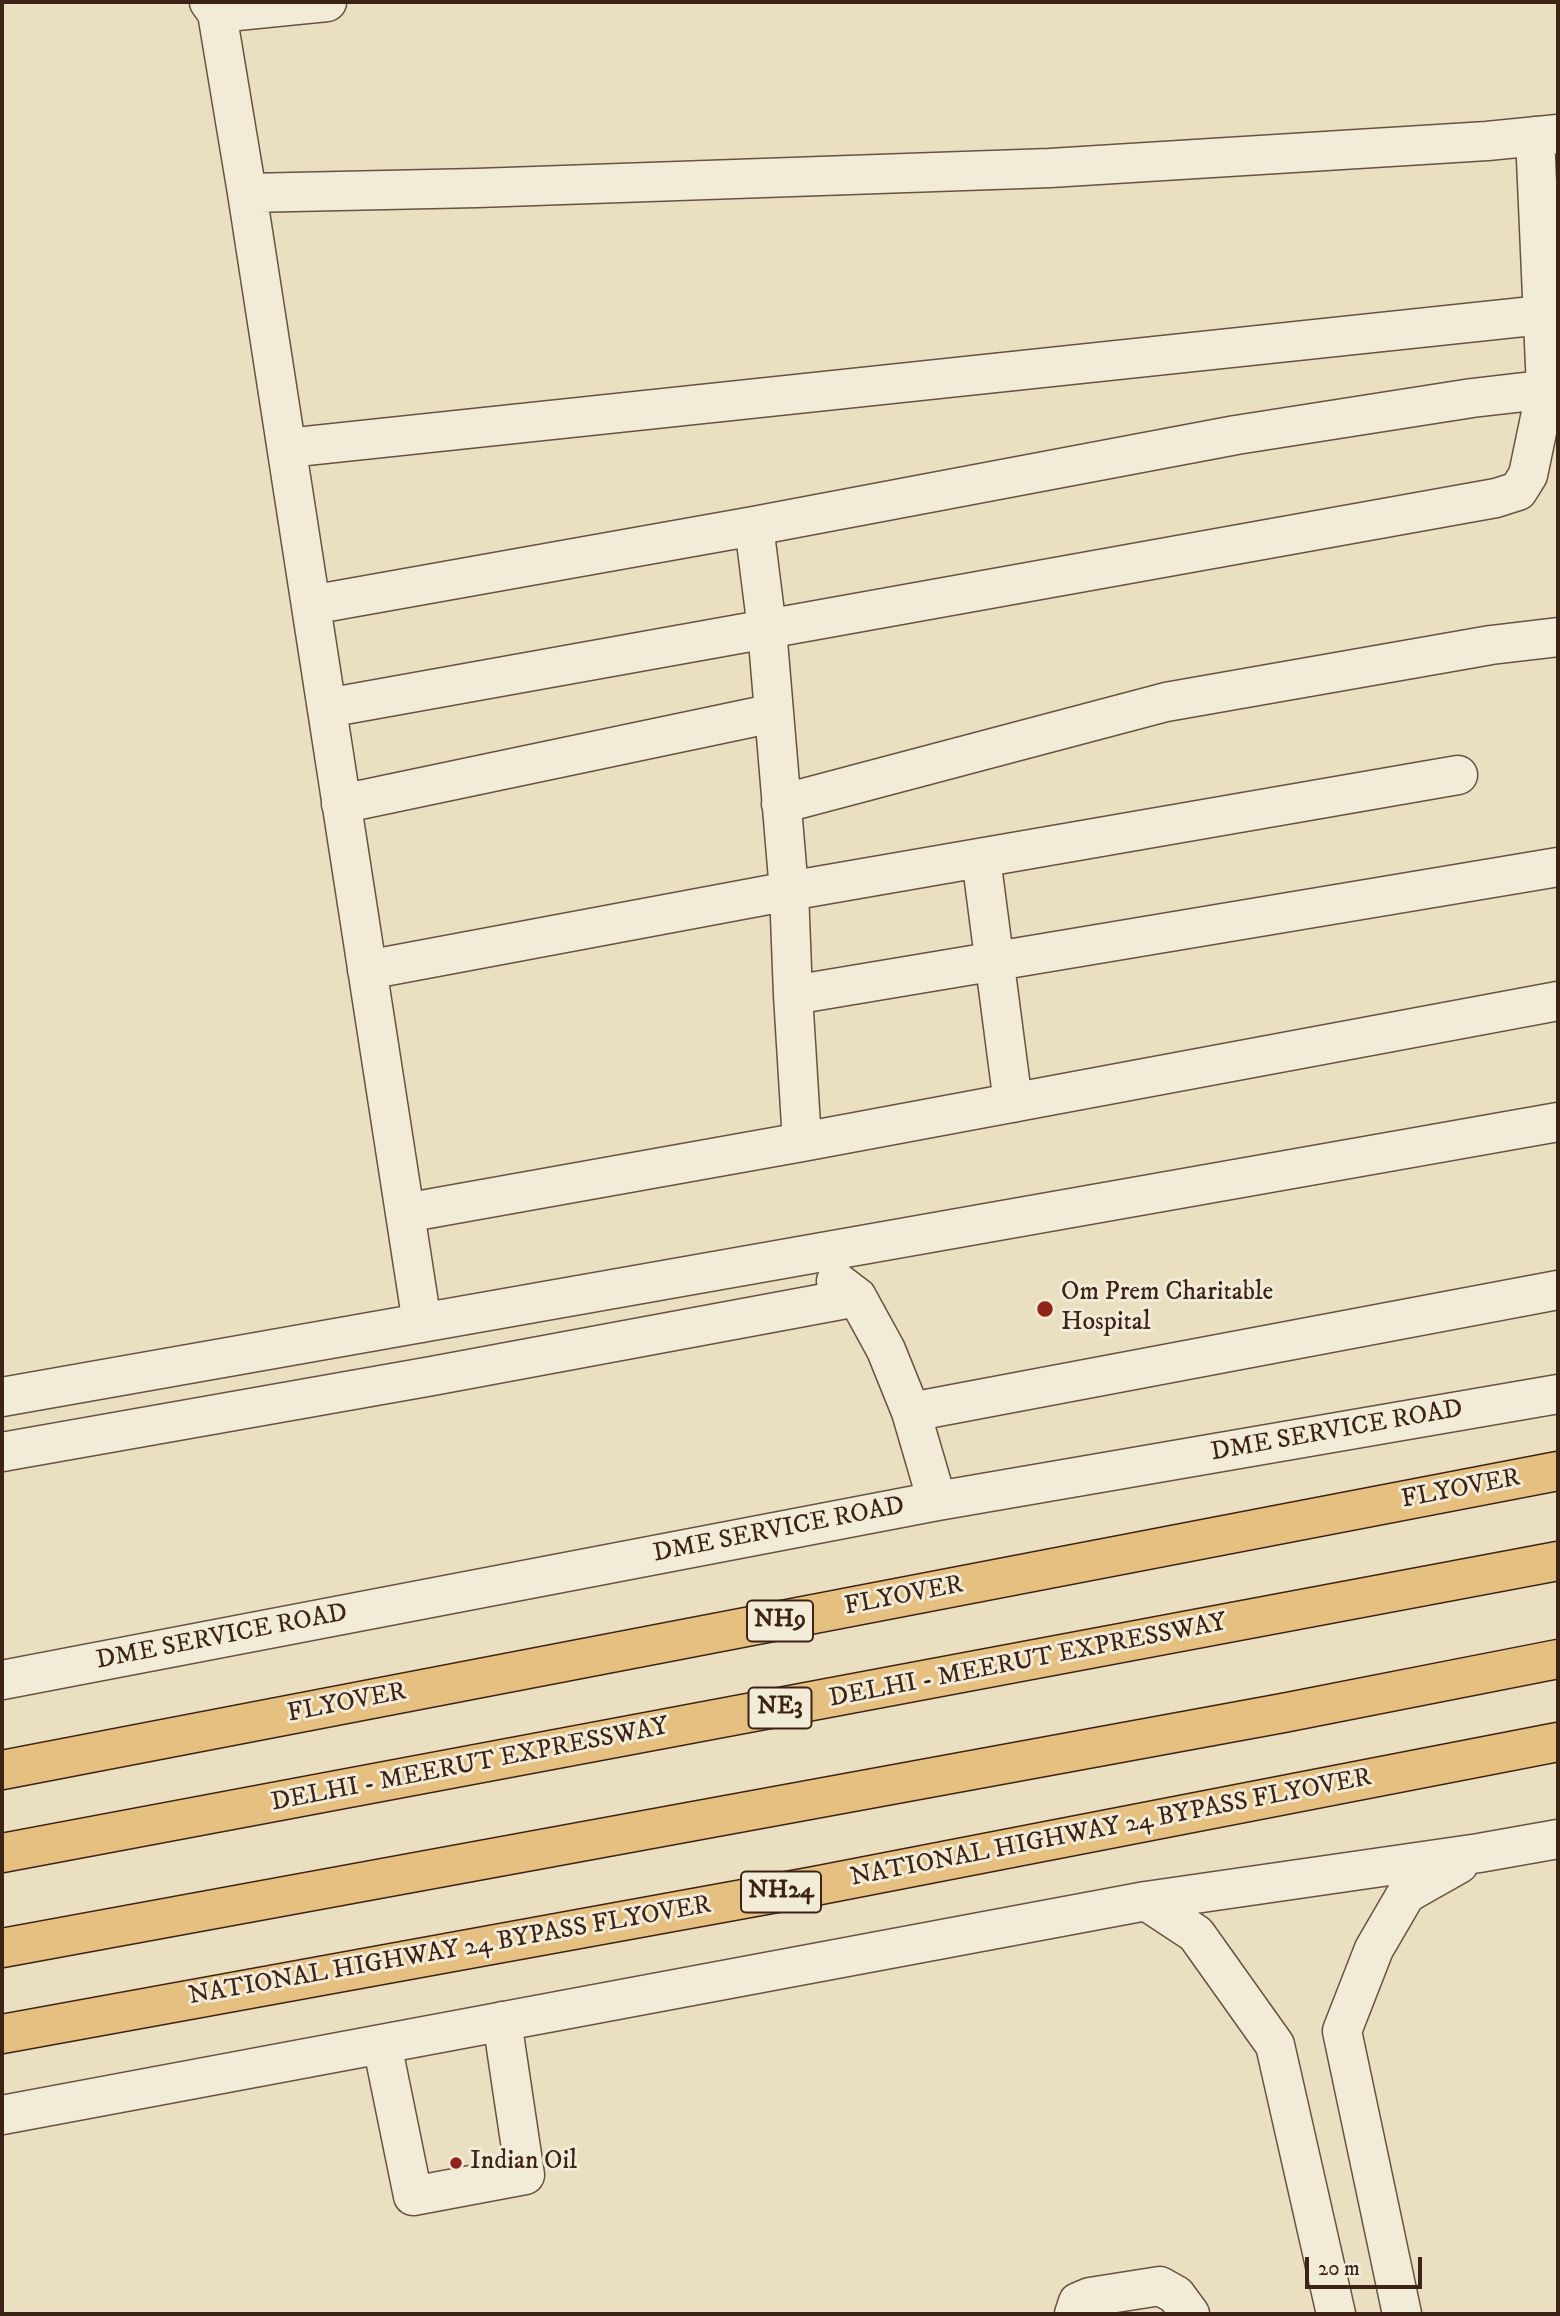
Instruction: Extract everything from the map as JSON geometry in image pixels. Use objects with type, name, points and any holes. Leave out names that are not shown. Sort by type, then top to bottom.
[{"type":"highway","name":"FLYOVER","points":[[2,1770],[1558,1471]]},
{"type":"highway","name":"DELHI - MEERUT EXPRESSWAY","points":[[2,1853],[1558,1561]]},
{"type":"highway","points":[[2,1948],[1283,1713],[1558,1659]]},
{"type":"highway","name":"NATIONAL HIGHWAY 24 BYPASS FLYOVER","points":[[2,2034],[815,1886],[1558,1742]]},
{"type":"street","points":[[327,2],[213,7],[247,193],[422,1323]]},
{"type":"street","points":[[247,193],[1050,168],[1547,135],[1542,315],[1552,389],[1528,475],[1518,491],[1496,498],[327,708]]},
{"type":"street","points":[[287,448],[1542,315]]},
{"type":"street","points":[[311,605],[754,526],[1236,435],[1472,398],[1552,389]]},
{"type":"street","points":[[754,526],[767,629],[789,891],[802,1142]]},
{"type":"street","points":[[781,804],[1167,702],[1491,645],[1558,637]]},
{"type":"street","points":[[341,804],[774,713]]},
{"type":"street","points":[[367,970],[789,891],[1458,775]]},
{"type":"street","points":[[981,858],[1013,1103]]},
{"type":"street","points":[[793,996],[1558,867]]},
{"type":"street","points":[[405,1213],[1558,1002]]},
{"type":"street","points":[[2,1397],[1558,1122]]},
{"type":"street","points":[[801,1255],[857,1297],[886,1350],[911,1412],[937,1501]]},
{"type":"street","points":[[911,1412],[1558,1290]]},
{"type":"street","points":[[2,1452],[857,1297]]},
{"type":"street","points":[[223,1357],[235,1410]]},
{"type":"street","name":"DME SERVICE ROAD","points":[[2,1680],[937,1501],[1558,1394]]},
{"type":"street","points":[[2,2115],[1146,1900],[1479,1853],[1558,1839]]},
{"type":"street","points":[[1402,2314],[1342,2031],[1374,1950],[1406,1894],[1479,1853]]},
{"type":"street","points":[[1146,1900],[1196,1934],[1275,2045],[1336,2314]]},
{"type":"street","points":[[382,2044],[413,2196],[513,2178],[525,2175],[502,2021]]},
{"type":"street","points":[[1074,2314],[1078,2302],[1090,2297],[1160,2286],[1176,2295],[1190,2314]]},
{"type":"place","name":"Om Prem Charitable Hospital","points":[[1045,1309]]},
{"type":"place","name":"Indian Oil","points":[[456,2163]]}]
